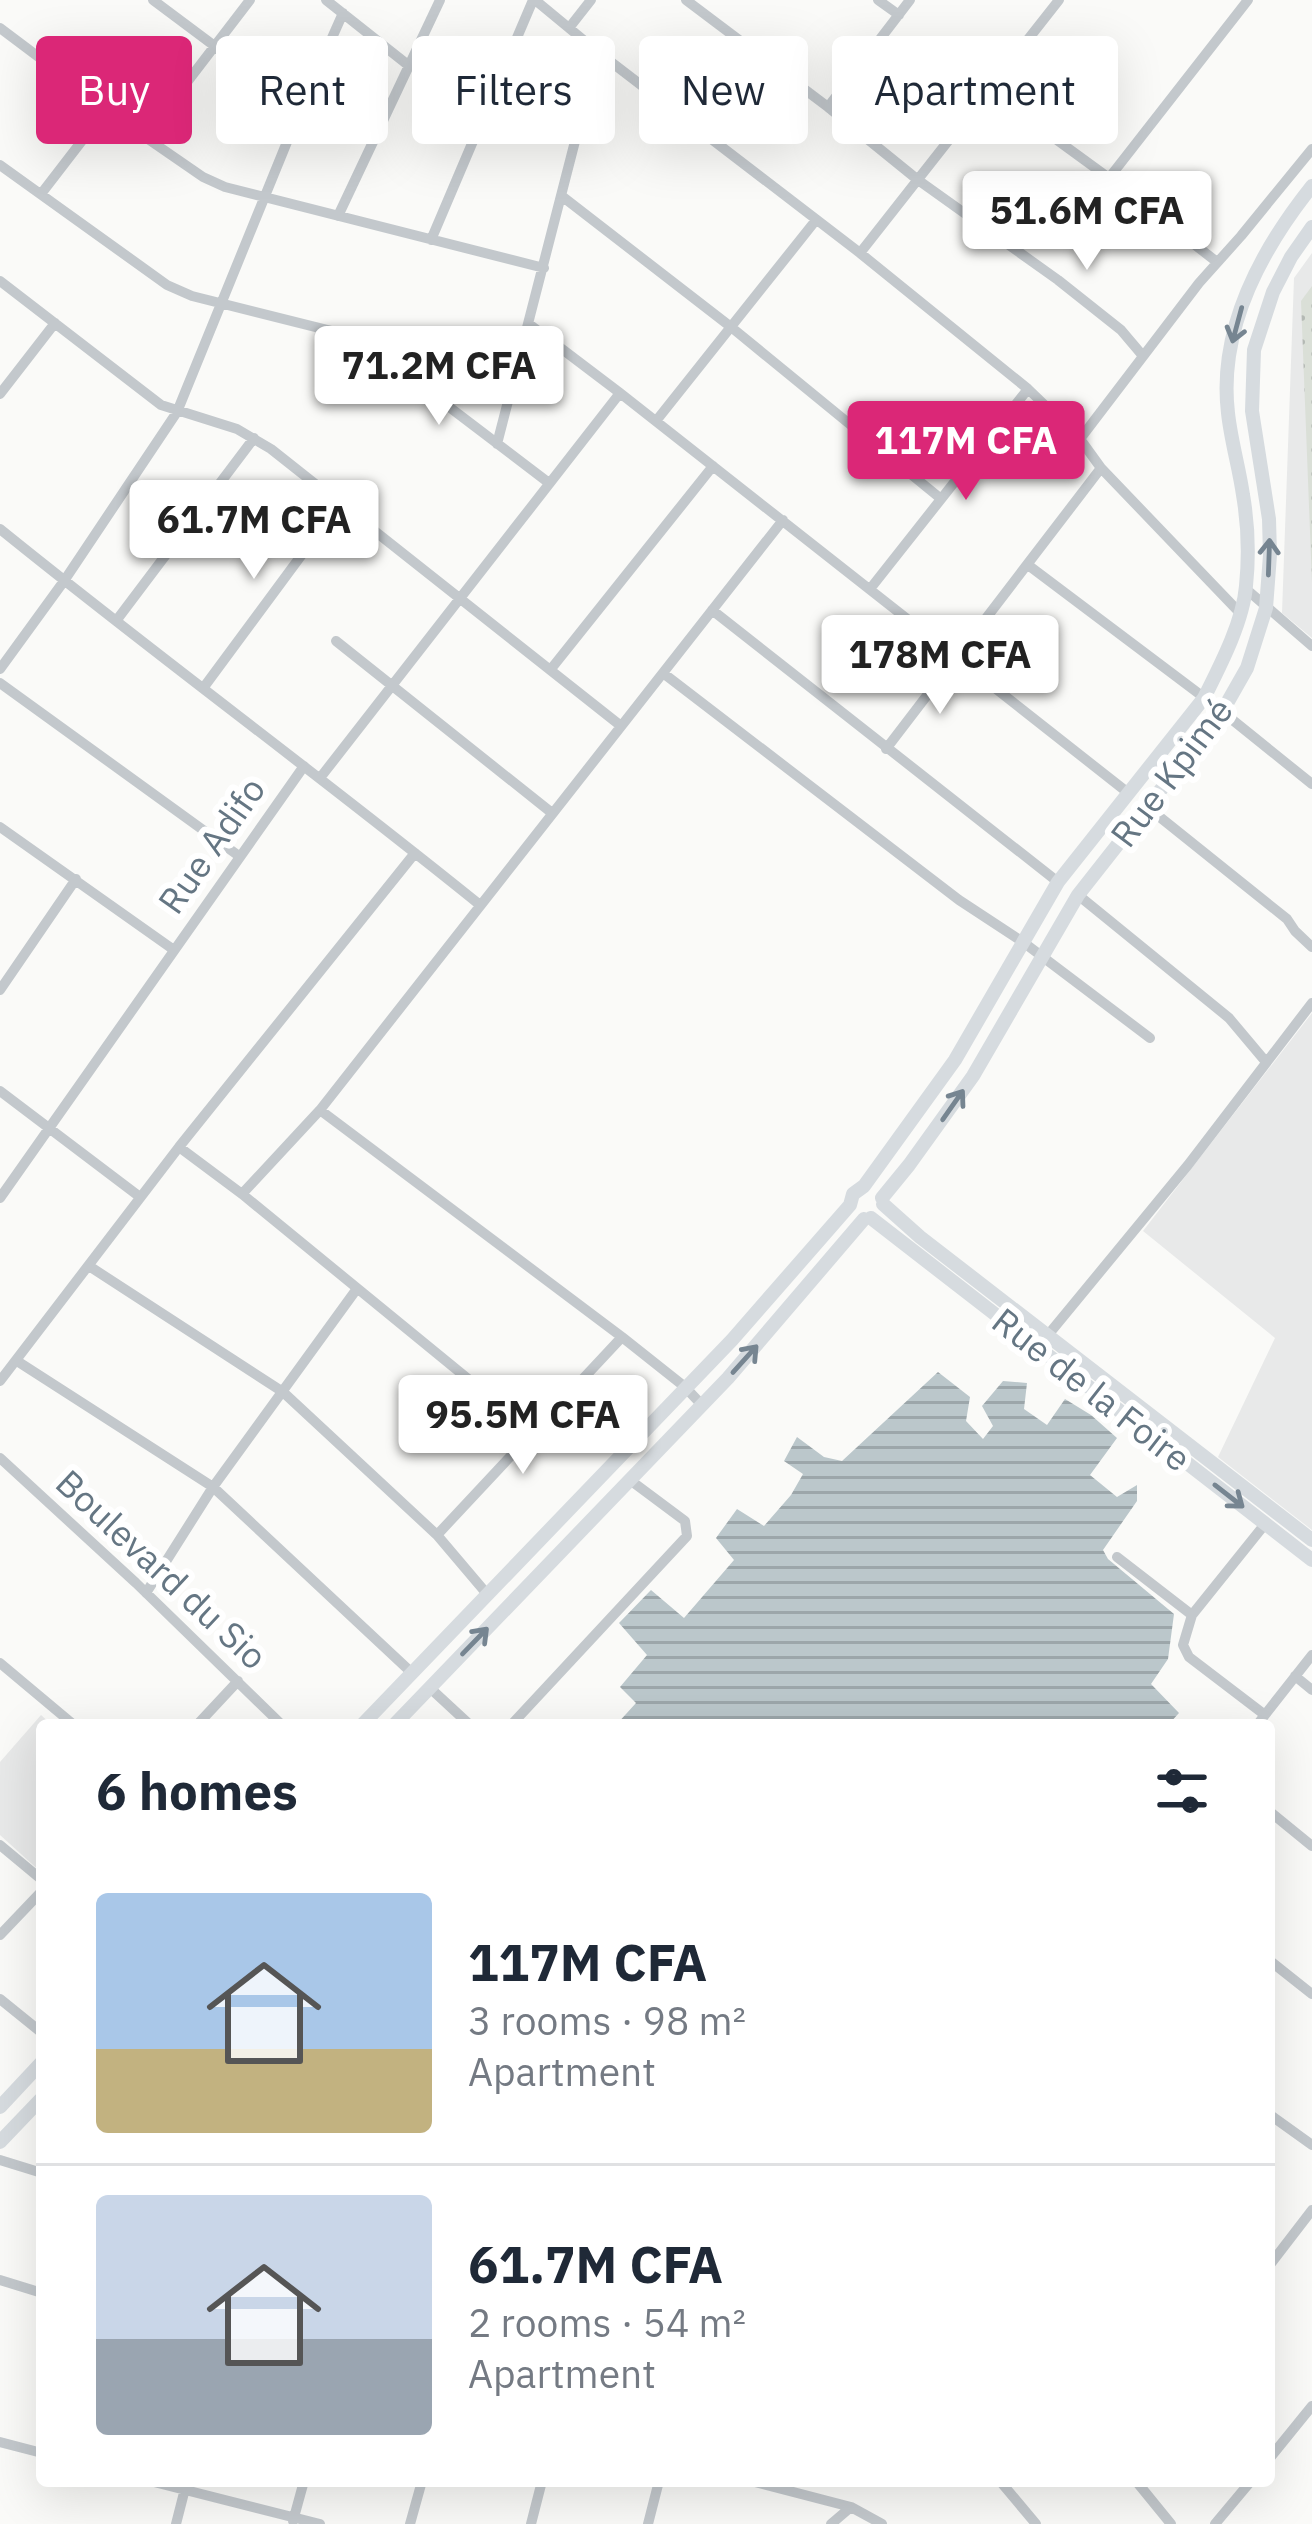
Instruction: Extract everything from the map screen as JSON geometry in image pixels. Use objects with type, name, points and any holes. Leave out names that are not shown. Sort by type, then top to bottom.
[{"type":"main road","points":[[368,1719],[732,1340],[850,1204],[978,1024],[1058,882],[1204,698],[1246,589],[1244,499],[1228,414],[1230,350],[1253,276],[1270,244],[1306,206],[1312,186]]},
{"type":"main road","name":"Rue Kpimé","points":[[882,1201],[999,1036],[1078,896],[1222,712],[1247,668],[1266,608],[1270,555],[1252,411],[1254,350],[1274,292],[1312,227]]},
{"type":"main road","points":[[864,1186],[875,1189],[882,1201],[1048,1335],[1312,1540]]},
{"type":"main road","points":[[400,1719],[748,1357],[868,1218],[880,1211],[882,1201]]},
{"type":"main road","points":[[850,1204],[855,1214],[868,1218]]},
{"type":"main road","name":"Rue de la Foire","points":[[868,1218],[1312,1560]]},
{"type":"main road","points":[[0,2107],[36,2068]]},
{"type":"main road","points":[[0,2142],[36,2104]]},
{"type":"street","points":[[153,0],[216,46],[192,77]]},
{"type":"street","points":[[223,36],[250,0]]},
{"type":"street","points":[[326,0],[408,64]]},
{"type":"street","points":[[338,216],[440,0]]},
{"type":"street","points":[[431,240],[534,0],[579,36]]},
{"type":"street","points":[[569,28],[590,0]]},
{"type":"street","points":[[686,0],[917,179],[1058,280],[1121,330],[1144,356]]},
{"type":"street","points":[[878,0],[898,15]]},
{"type":"street","points":[[828,107],[910,0]]},
{"type":"street","points":[[1030,36],[1060,0]]},
{"type":"street","points":[[1109,178],[1248,0]]},
{"type":"street","points":[[333,36],[343,13]]},
{"type":"street","points":[[0,28],[36,54]]},
{"type":"street","points":[[615,65],[1028,389],[1240,613]]},
{"type":"street","points":[[41,194],[80,144]]},
{"type":"street","points":[[155,144],[224,187],[544,268]]},
{"type":"street","points":[[0,668],[177,412],[286,144]]},
{"type":"street","points":[[497,444],[576,144]]},
{"type":"street","points":[[860,253],[944,144]]},
{"type":"street","points":[[1062,144],[1217,262]]},
{"type":"street","points":[[1080,439],[1312,149]]},
{"type":"street","points":[[0,164],[167,285],[220,305],[515,377]]},
{"type":"street","points":[[563,196],[940,498]]},
{"type":"street","points":[[656,421],[816,220]]},
{"type":"street","points":[[0,281],[161,405],[254,438],[621,726]]},
{"type":"street","points":[[0,394],[55,323]]},
{"type":"street","points":[[529,324],[1127,792]]},
{"type":"street","points":[[357,338],[549,483]]},
{"type":"street","points":[[870,590],[1028,389]]},
{"type":"street","name":"Rue Adifo","points":[[0,1198],[304,766],[320,778],[620,393]]},
{"type":"street","points":[[116,621],[254,438]]},
{"type":"street","points":[[551,669],[713,466]]},
{"type":"street","points":[[886,749],[1101,468]]},
{"type":"street","points":[[204,687],[340,503]]},
{"type":"street","points":[[242,1194],[320,1110],[783,520]]},
{"type":"street","points":[[0,529],[304,766]]},
{"type":"street","points":[[1028,565],[1312,784]]},
{"type":"street","points":[[1246,589],[1312,646]]},
{"type":"street","points":[[712,610],[1058,882]]},
{"type":"street","points":[[335,641],[552,813]]},
{"type":"street","points":[[663,673],[959,900],[1150,1038]]},
{"type":"street","points":[[0,683],[239,856]]},
{"type":"street","points":[[320,778],[480,905]]},
{"type":"street","points":[[1146,806],[1287,919],[1312,947]]},
{"type":"street","points":[[0,827],[174,950]]},
{"type":"street","points":[[0,1382],[179,1147],[415,853]]},
{"type":"street","points":[[0,990],[6,970],[76,879]]},
{"type":"street","points":[[1078,896],[1229,1018],[1266,1062]]},
{"type":"street","points":[[1048,1335],[1188,1165],[1312,1003]]},
{"type":"street","points":[[0,1090],[140,1197]]},
{"type":"street","points":[[320,1110],[622,1337],[701,1404]]},
{"type":"street","points":[[179,1147],[533,1432]]},
{"type":"street","points":[[89,1266],[283,1392],[436,1535],[488,1594]]},
{"type":"street","points":[[146,1592],[214,1487],[356,1290]]},
{"type":"street","points":[[436,1535],[622,1337]]},
{"type":"street","points":[[16,1361],[214,1487],[412,1673]]},
{"type":"street","name":"Boulevard du Sio","points":[[0,1458],[276,1719]]},
{"type":"street","points":[[518,1719],[687,1536],[685,1521],[629,1480]]},
{"type":"street","points":[[1260,1719],[1189,1658],[1183,1645],[1192,1615],[1265,1524]]},
{"type":"street","points":[[1117,1557],[1192,1615]]},
{"type":"street","points":[[1262,1719],[1312,1655]]},
{"type":"street","points":[[0,1663],[67,1719]]},
{"type":"street","points":[[1295,1676],[1312,1690]]},
{"type":"street","points":[[203,1719],[238,1682]]},
{"type":"street","points":[[430,1688],[464,1719]]},
{"type":"street","points":[[1275,1816],[1312,1846]]},
{"type":"street","points":[[0,1845],[36,1875]]},
{"type":"street","points":[[0,1935],[36,1897]]},
{"type":"street","points":[[1275,1965],[1312,1994]]},
{"type":"street","points":[[0,1999],[36,2028]]},
{"type":"street","points":[[1275,2118],[1312,2145]]},
{"type":"street","points":[[0,2160],[36,2171]]},
{"type":"street","points":[[1275,2258],[1312,2210]]},
{"type":"street","points":[[1299,2228],[1312,2237]]},
{"type":"street","points":[[0,2280],[36,2291]]},
{"type":"street","points":[[1275,2451],[1312,2406]]},
{"type":"street","points":[[0,2442],[36,2451]]},
{"type":"street","points":[[176,2524],[185,2487]]},
{"type":"street","points":[[192,2487],[293,2521],[320,2524]]},
{"type":"street","points":[[293,2521],[302,2487]]},
{"type":"street","points":[[410,2524],[420,2487]]},
{"type":"street","points":[[531,2524],[540,2487]]},
{"type":"street","points":[[648,2524],[657,2487]]},
{"type":"street","points":[[774,2487],[851,2507],[882,2524]]},
{"type":"street","points":[[1005,2487],[1035,2524]]},
{"type":"street","points":[[1141,2487],[1171,2524]]},
{"type":"street","points":[[1215,2524],[1246,2487]]},
{"type":"street","points":[[831,2524],[851,2507]]},
{"type":"shaded area","points":[[1312,253],[1312,638],[1282,613],[1294,278]]},
{"type":"shaded area","points":[[1312,286],[1312,583],[1301,301]]},
{"type":"shaded area","points":[[1312,1013],[1312,1530],[1218,1457],[1275,1338],[1143,1231]]},
{"type":"shaded area","points":[[938,1372],[970,1397],[966,1421],[983,1439],[993,1426],[982,1406],[1003,1381],[1027,1383],[1024,1409],[1047,1425],[1065,1399],[1091,1415],[1117,1438],[1090,1475],[1117,1497],[1137,1485],[1137,1501],[1103,1550],[1174,1614],[1168,1659],[1151,1684],[1179,1713],[1174,1719],[621,1719],[636,1703],[620,1687],[647,1655],[619,1623],[651,1590],[684,1618],[734,1560],[716,1538],[737,1509],[764,1526],[791,1495],[803,1474],[784,1461],[797,1437],[824,1457],[842,1461]]},
{"type":"shaded area","points":[[36,1721],[36,1868],[0,1835],[0,1762]]}]
